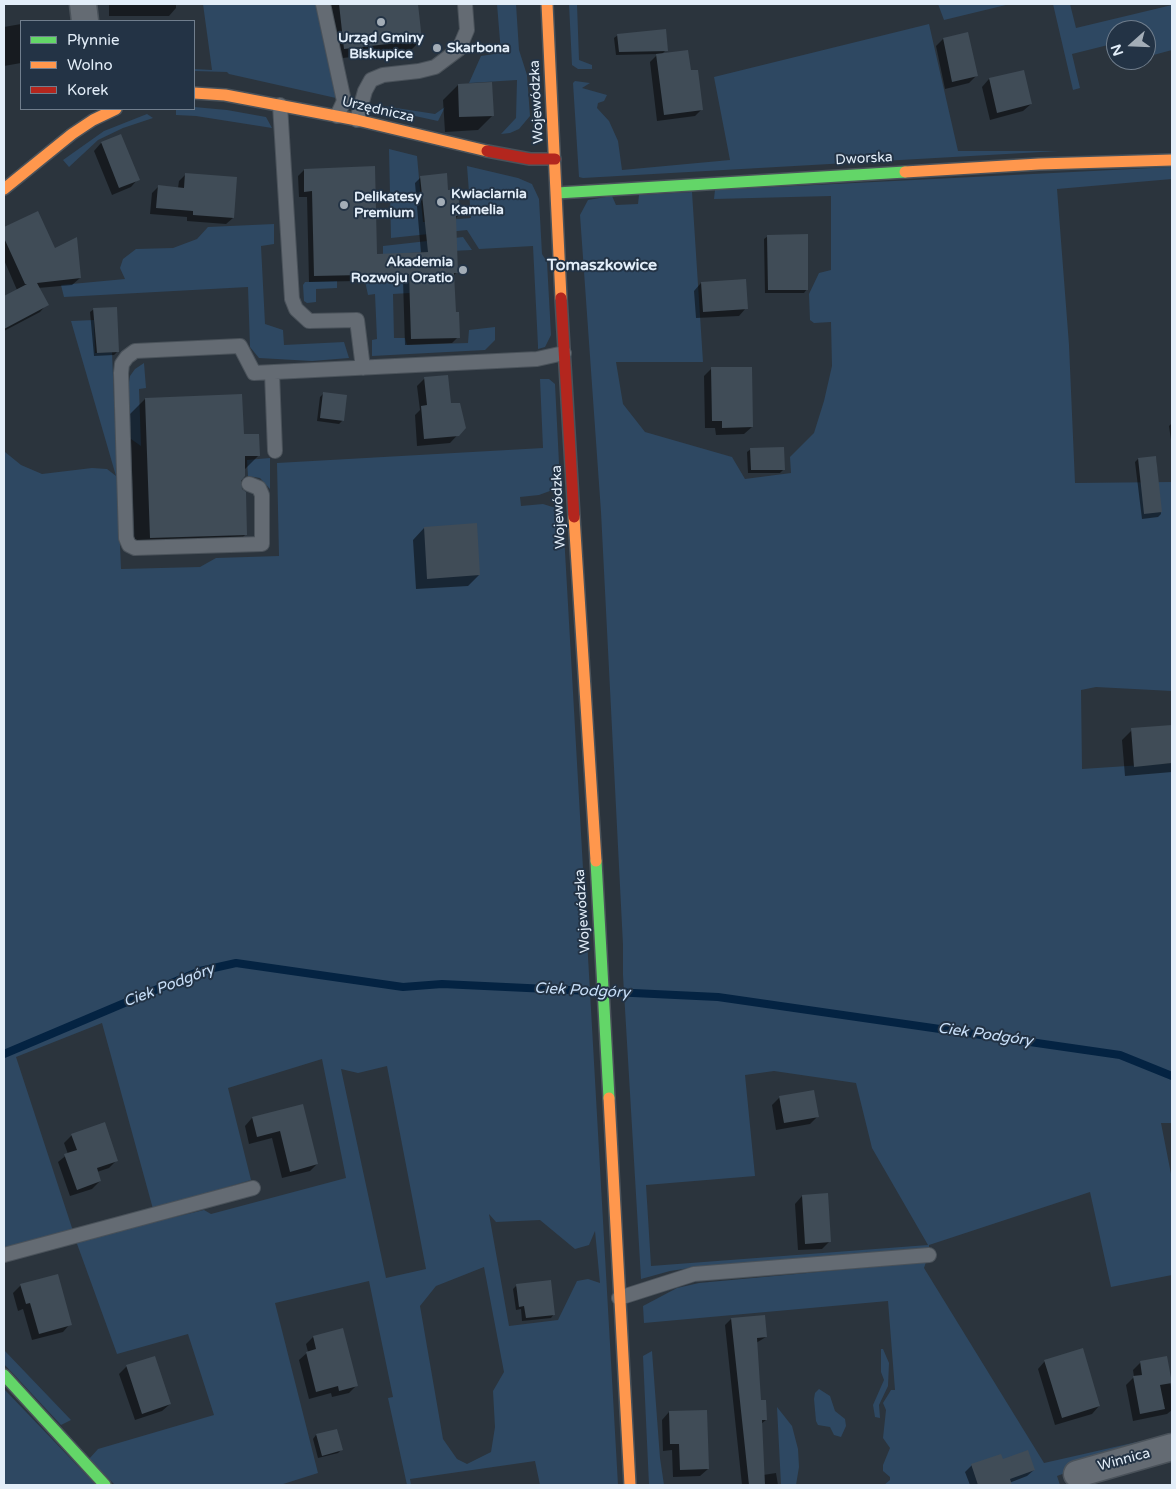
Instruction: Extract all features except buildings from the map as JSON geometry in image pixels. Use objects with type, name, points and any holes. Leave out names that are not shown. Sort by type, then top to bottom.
[{"type":"main road","name":"Wojewódzka","points":[[547,4],[564,353],[603,980],[630,1485]]},
{"type":"main road","name":"Urzędnicza","points":[[195,93],[225,95],[337,116],[486,151],[530,159],[555,159]]},
{"type":"main road","points":[[4,189],[92,114],[111,110]]},
{"type":"main road","name":"Dworska","points":[[557,192],[1010,166],[1172,160]]},
{"type":"main road","points":[[4,1375],[105,1485]]},
{"type":"street","points":[[83,4],[84,20]]},
{"type":"street","name":"Winnica","points":[[1077,1474],[1172,1447]]},
{"type":"lane","points":[[323,4],[344,102],[337,116]]},
{"type":"lane","points":[[357,120],[365,91],[371,80],[383,75],[419,71],[435,67],[459,49],[467,30],[465,4]]},
{"type":"lane","points":[[280,105],[292,299],[296,309],[309,321],[357,320],[363,368]]},
{"type":"lane","points":[[249,484],[259,488],[262,495],[262,544],[135,548],[130,545],[126,538],[122,364],[135,351],[240,346],[254,373],[537,358],[564,353]]},
{"type":"lane","points":[[272,373],[274,452]]},
{"type":"lane","points":[[4,1256],[253,1188]]},
{"type":"lane","points":[[619,1298],[694,1274],[929,1255]]},
{"type":"shaded area","points":[[203,4],[317,4],[336,98],[227,72],[195,71],[195,69],[212,70]]},
{"type":"shaded area","points":[[497,4],[516,4],[519,50],[527,75],[530,116],[519,129],[501,134],[516,118],[517,80],[469,83],[481,56],[501,53]]},
{"type":"shaded area","points":[[569,4],[577,4],[579,60],[592,65],[592,69],[578,69],[572,65]]},
{"type":"shaded area","points":[[938,4],[1010,4],[944,20]]},
{"type":"shaded area","points":[[1053,4],[1070,4],[1076,28],[1106,21],[1106,46],[1072,54],[1080,88],[1073,90]]},
{"type":"shaded area","points":[[1172,5],[1172,50],[1156,54],[1156,20],[1109,20]]},
{"type":"shaded area","points":[[929,24],[958,151],[1059,151],[579,177],[573,83],[575,81],[590,83],[582,88],[607,95],[604,101],[598,103],[597,108],[609,121],[618,141],[622,170],[730,160],[714,77]]},
{"type":"shaded area","points":[[377,105],[435,114],[445,107],[438,121],[378,108]]},
{"type":"shaded area","points":[[195,107],[227,110],[266,117],[272,128],[196,116],[176,115],[176,110],[195,110]]},
{"type":"shaded area","points":[[147,114],[153,118],[123,128],[98,140],[69,167],[63,160],[104,131]]},
{"type":"shaded area","points":[[389,149],[417,156],[423,222],[471,218],[467,166],[518,178],[532,184],[539,199],[542,254],[547,262],[551,335],[545,347],[538,349],[533,246],[479,249],[467,230],[391,238]]},
{"type":"shaded area","points":[[1172,167],[1172,179],[1057,189],[1069,345],[1075,483],[1172,482],[1172,691],[1096,687],[1081,690],[1082,769],[1172,763],[1172,1123],[1161,1123],[1172,1179],[1172,1275],[1111,1287],[1090,1192],[929,1245],[929,1250],[696,1267],[670,1271],[641,1279],[623,975],[601,512],[580,215],[588,200],[612,196],[616,205],[638,204],[639,195],[692,192],[703,362],[616,362],[623,404],[645,432],[732,457],[745,479],[791,473],[790,457],[814,433],[832,366],[831,322],[814,323],[810,320],[809,294],[819,273],[831,270],[831,196],[714,199],[715,190]],"holes":[[[774,1071],[856,1083],[872,1148],[928,1245],[651,1266],[646,1185],[755,1176],[745,1075]]]},
{"type":"shaded area","points":[[274,224],[274,244],[261,246],[265,324],[283,330],[284,345],[344,342],[349,358],[312,361],[259,358],[250,347],[248,287],[64,297],[61,285],[125,279],[120,268],[123,259],[136,249],[173,248],[197,239],[208,227]]},
{"type":"shaded area","points":[[463,237],[472,250],[408,253],[410,293],[393,294],[394,338],[405,338],[407,345],[468,343],[469,330],[495,327],[495,340],[485,350],[372,356],[372,340],[377,339],[375,294],[368,295],[365,281],[383,281],[383,246]]},
{"type":"shaded area","points":[[337,281],[337,288],[316,289],[316,302],[307,303],[304,301],[303,285],[305,282]]},
{"type":"shaded area","points":[[94,320],[95,353],[112,352],[121,569],[200,567],[216,558],[279,556],[277,463],[543,448],[540,379],[549,379],[555,384],[560,483],[558,488],[539,495],[520,497],[521,506],[543,504],[559,509],[564,534],[618,1485],[540,1485],[535,1461],[410,1479],[411,1485],[407,1485],[388,1398],[393,1397],[369,1281],[275,1303],[318,1473],[280,1485],[115,1485],[89,1459],[98,1449],[214,1415],[188,1334],[117,1354],[76,1241],[204,1210],[211,1214],[346,1178],[322,1059],[228,1088],[251,1180],[153,1209],[102,1023],[16,1057],[73,1231],[4,1250],[4,445],[5,452],[21,465],[42,474],[92,468],[107,469],[116,476],[71,321]],"holes":[[[387,1066],[426,1269],[386,1278],[341,1069],[358,1073]],[[489,1214],[496,1222],[540,1220],[575,1249],[589,1245],[595,1231],[600,1283],[588,1279],[577,1281],[558,1320],[509,1326]],[[484,1267],[504,1372],[493,1391],[495,1427],[491,1452],[467,1464],[457,1459],[443,1439],[420,1306],[436,1286]]]},
{"type":"shaded area","points":[[144,363],[146,388],[139,389],[141,446],[131,439],[128,388],[130,376],[135,369]]},
{"type":"shaded area","points":[[270,458],[270,489],[260,478],[248,476],[247,460]]},
{"type":"shaded area","points":[[926,1262],[924,1268],[1044,1463],[1172,1434],[1057,1476],[1060,1485],[884,1485],[890,1480],[890,1477],[883,1471],[883,1465],[890,1448],[883,1438],[886,1410],[883,1403],[891,1390],[895,1390],[888,1301],[644,1323],[643,1306],[677,1288],[699,1283]]},
{"type":"shaded area","points":[[881,1349],[883,1349],[889,1363],[888,1386],[879,1405],[880,1418],[875,1417],[873,1405],[884,1380],[881,1372]]},
{"type":"shaded area","points":[[4,1350],[71,1420],[61,1425],[4,1364]]},
{"type":"shaded area","points":[[652,1351],[660,1458],[664,1485],[649,1485],[643,1356]]},
{"type":"shaded area","points":[[4,1389],[96,1485],[4,1485]]},
{"type":"shaded area","points":[[819,1389],[830,1396],[835,1411],[845,1419],[846,1426],[841,1437],[834,1435],[830,1427],[818,1425],[816,1421],[814,1399],[815,1393]]},
{"type":"shaded area","points":[[777,1407],[792,1426],[798,1449],[799,1467],[796,1485],[781,1485]]},
{"type":"waterway","name":"Ciek Podgóry","points":[[4,1054],[200,971],[236,963],[403,987],[442,984],[718,997],[1120,1055],[1172,1076]]},
{"type":"traffic: fast","points":[[557,193],[905,172]]},
{"type":"traffic: fast","points":[[596,861],[609,1098]]},
{"type":"traffic: fast","points":[[4,1375],[105,1485]]},
{"type":"traffic: slow","points":[[547,4],[561,298]]},
{"type":"traffic: slow","points":[[195,93],[225,95],[357,120],[487,151]]},
{"type":"traffic: slow","points":[[4,189],[72,134],[93,120],[114,110]]},
{"type":"traffic: slow","points":[[905,172],[1039,164],[1172,160]]},
{"type":"traffic: slow","points":[[574,517],[596,861]]},
{"type":"traffic: slow","points":[[609,1098],[630,1485]]},
{"type":"traffic: jam","points":[[487,151],[530,159],[555,159]]},
{"type":"traffic: jam","points":[[561,298],[574,517]]},
{"type":"place","name":"Urząd Gminy Biskupice","points":[[381,22]]},
{"type":"place","name":"Skarbona","points":[[437,48]]},
{"type":"place","name":"Kwiaciarnia Kamelia","points":[[441,202]]},
{"type":"place","name":"Delikatesy Premium","points":[[344,205]]},
{"type":"place","name":"Akademia Rozwoju Oratio","points":[[463,270]]},
{"type":"district","name":"Tomaszkowice","points":[[602,266]]}]
